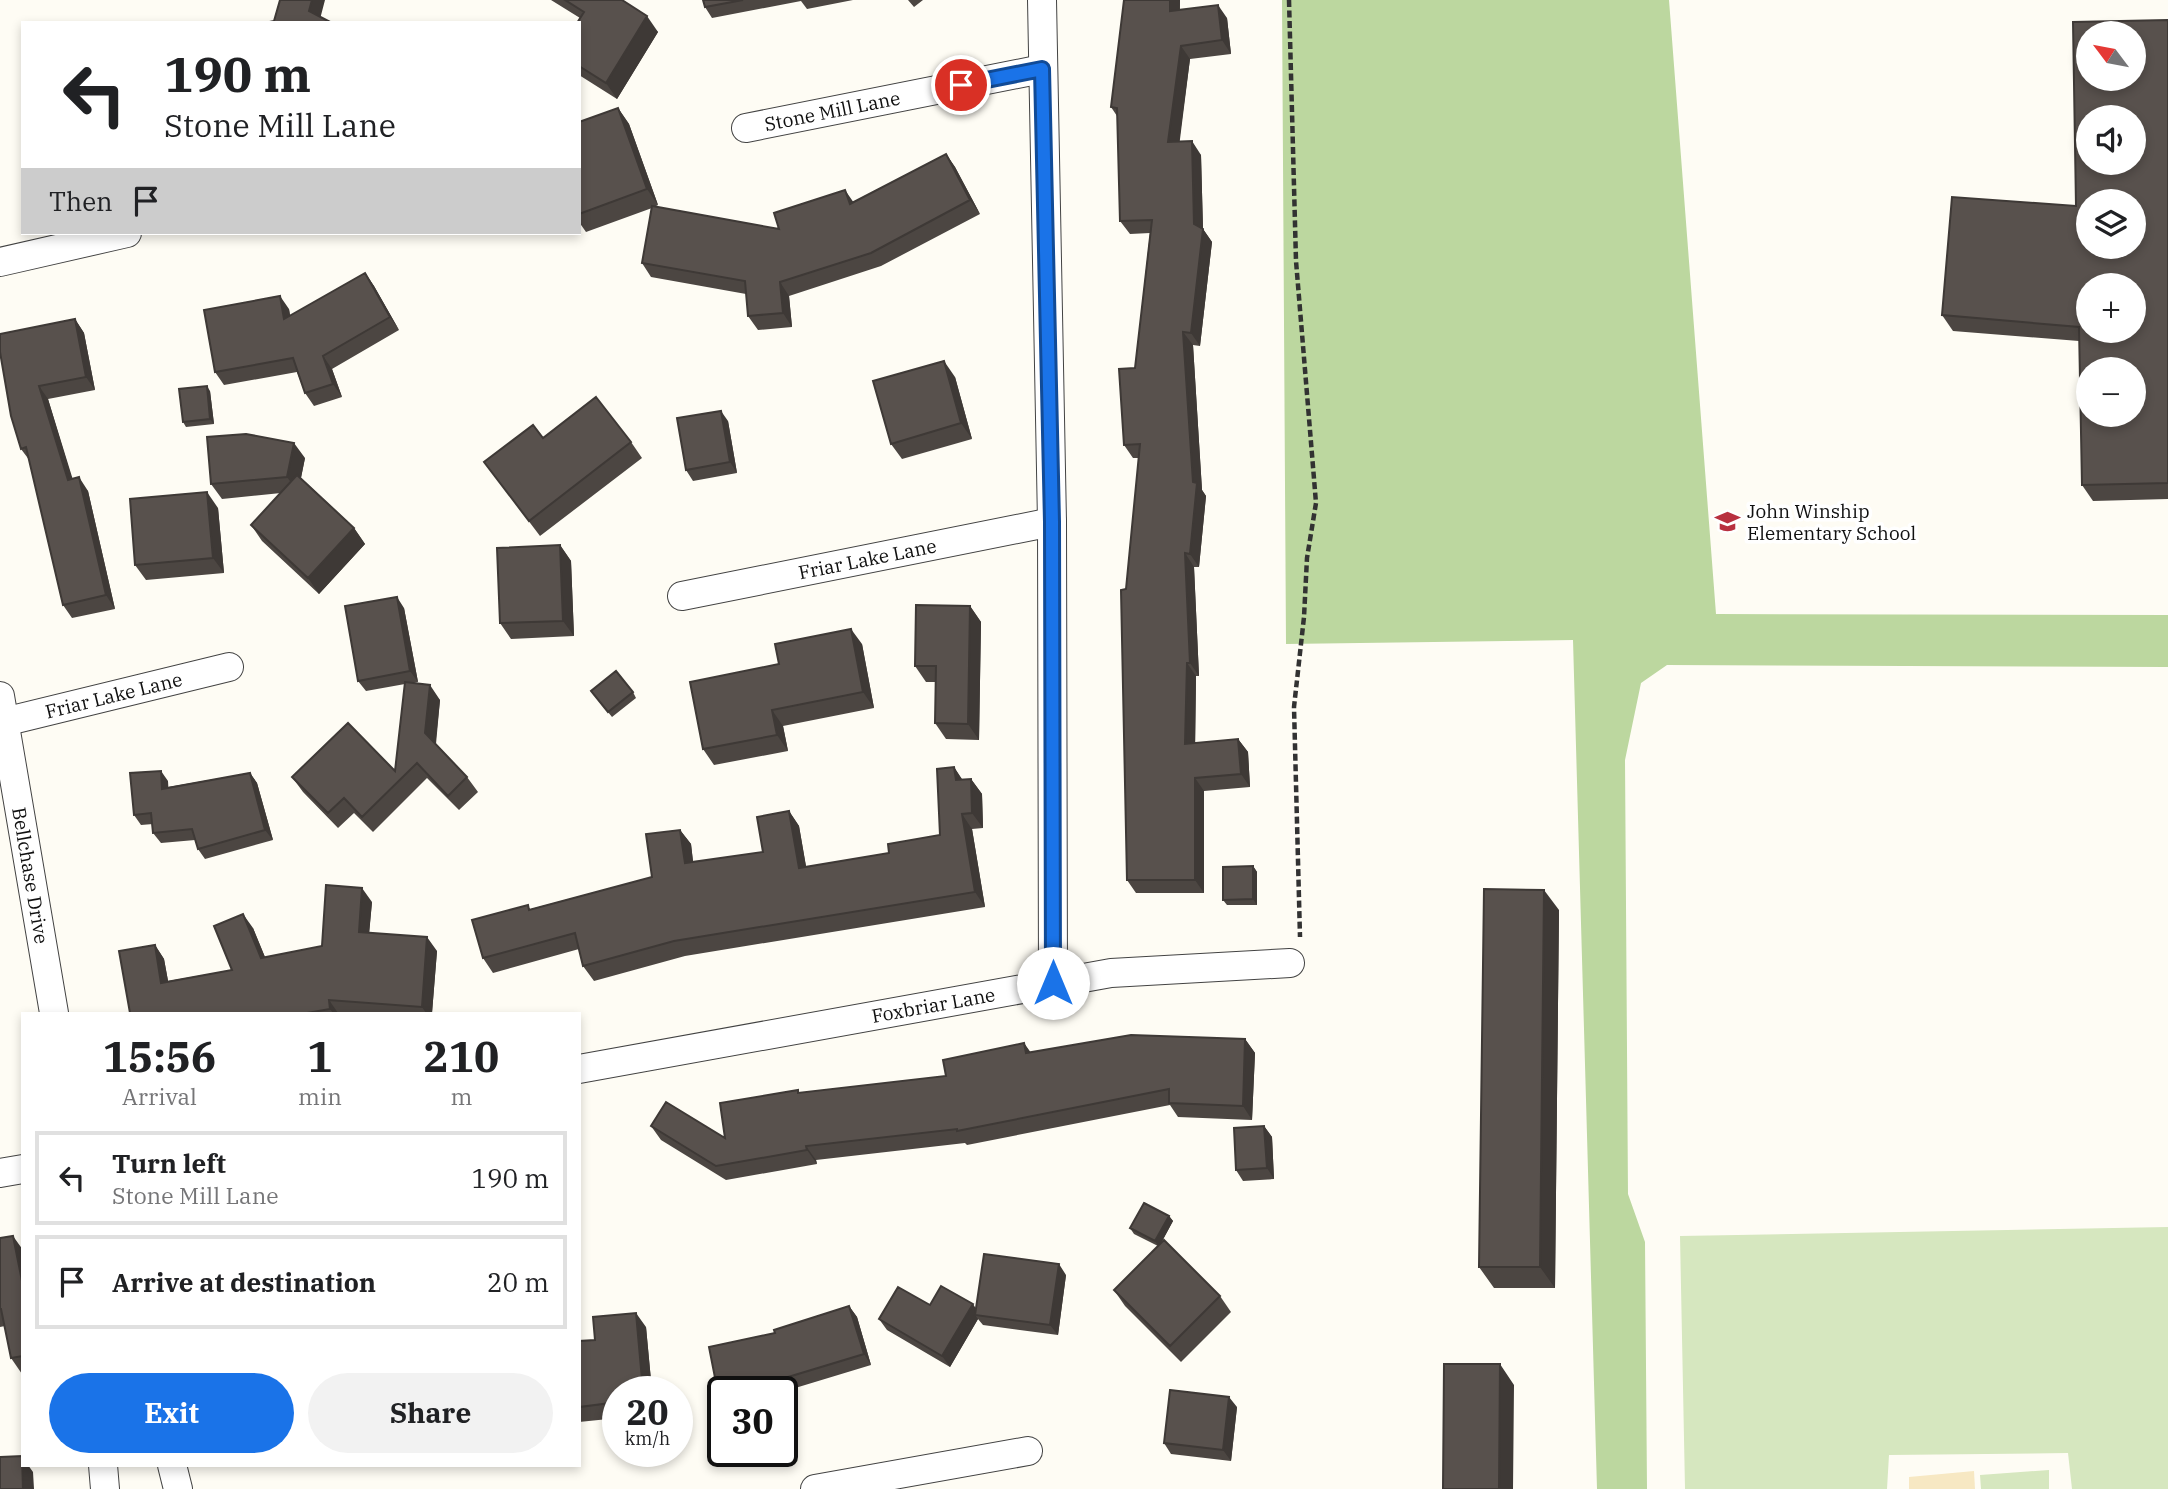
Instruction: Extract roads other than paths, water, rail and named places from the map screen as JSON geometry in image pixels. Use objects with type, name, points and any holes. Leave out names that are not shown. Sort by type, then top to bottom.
[{"type":"street","points":[[1042,0],[1052,522],[1053,983]]},
{"type":"street","name":"Stone Mill Lane","points":[[746,128],[1042,69]]},
{"type":"street","points":[[0,262],[118,235]]},
{"type":"street","name":"Friar Lake Lane","points":[[682,596],[1052,522]]},
{"type":"street","name":"Friar Lake Lane","points":[[2,714],[229,667]]},
{"type":"street","name":"Bellchase Drive","points":[[2,714],[54,1012]]},
{"type":"street","name":"Foxbriar Lane","points":[[581,1069],[1111,973],[1290,963]]},
{"type":"street","points":[[0,1173],[21,1169]]},
{"type":"street","points":[[815,1489],[1028,1451]]},
{"type":"street","points":[[103,1467],[105,1489]]},
{"type":"street","points":[[172,1467],[178,1489]]},
{"type":"place","name":"John Winship Elementary School","points":[[1727,522]]}]
